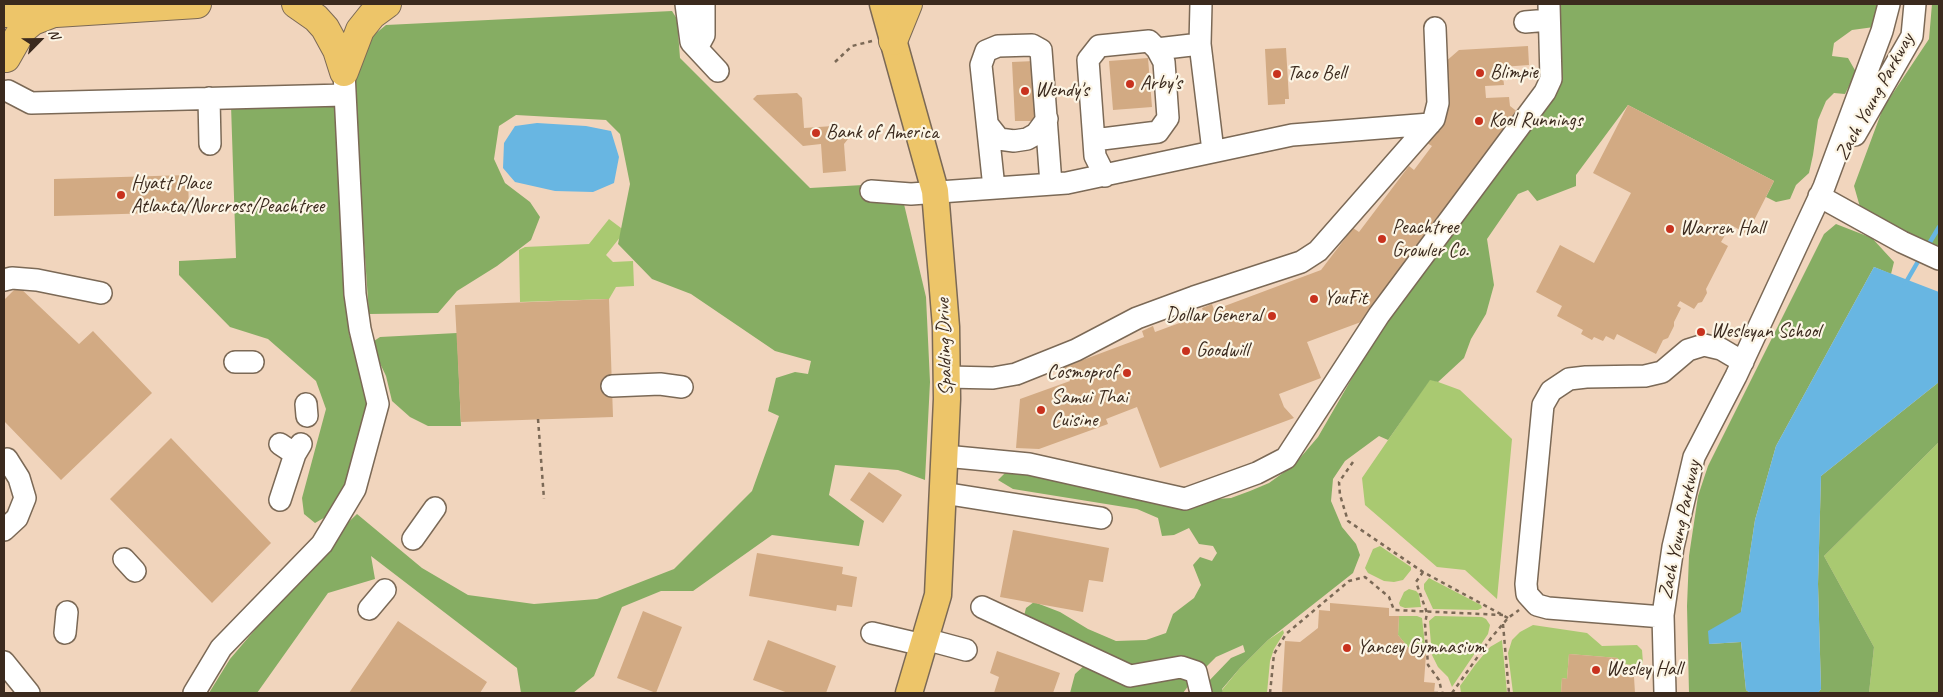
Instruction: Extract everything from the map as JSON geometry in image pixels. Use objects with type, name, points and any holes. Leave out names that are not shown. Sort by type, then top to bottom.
[{"type":"highway","points":[[4,13],[56,13],[197,4]]},
{"type":"highway","points":[[296,4],[311,14],[325,28],[337,50],[344,83]]},
{"type":"highway","points":[[344,83],[360,30],[372,15],[387,4]]},
{"type":"highway","points":[[883,41],[908,4]]},
{"type":"highway","points":[[5,55],[22,30],[44,15],[56,13]]},
{"type":"main road","name":"Spalding Drive","points":[[883,4],[883,41],[935,191],[947,377],[938,595],[909,693]]},
{"type":"street","points":[[686,4],[691,42],[718,71]]},
{"type":"street","points":[[697,48],[704,35],[704,4]]},
{"type":"street","points":[[1201,4],[1200,44],[1213,151]]},
{"type":"street","name":"Zach Young Parkway","points":[[1665,693],[1663,618],[1673,547],[1694,457],[1743,362],[1822,191],[1882,31],[1889,4]]},
{"type":"street","name":"Zach Young Parkway","points":[[1822,191],[1912,36],[1915,4]]},
{"type":"street","points":[[945,456],[1029,464],[1185,499],[1257,473],[1286,458],[1379,315],[1545,92],[1551,79],[1549,12],[1525,22]]},
{"type":"street","points":[[947,377],[993,378],[1016,374],[1076,350],[1137,318],[1194,296],[1301,262],[1318,251],[1434,119],[1438,103],[1435,28]]},
{"type":"street","points":[[1094,140],[1158,132],[1168,118],[1164,62],[1157,49],[1149,41],[1099,46],[1088,60],[1095,156],[1105,176]]},
{"type":"street","points":[[1157,49],[1200,44]]},
{"type":"street","points":[[994,188],[981,65],[986,51],[998,46],[1032,45],[1040,50],[1051,184]]},
{"type":"street","points":[[5,55],[6,92],[31,103],[209,98],[344,83],[355,294],[360,329],[378,404],[355,489],[322,544],[222,648],[194,693]]},
{"type":"street","points":[[209,98],[210,144]]},
{"type":"street","points":[[988,125],[999,139],[1014,141],[1026,139],[1036,134],[1047,119]]},
{"type":"street","points":[[870,191],[911,194],[1051,184],[1105,176],[1292,134],[1430,124]]},
{"type":"street","points":[[1822,191],[1902,242],[1939,258]]},
{"type":"street","points":[[4,280],[12,278],[37,280],[101,293]]},
{"type":"street","points":[[1663,618],[1548,608],[1537,605],[1527,594],[1526,584],[1544,405],[1551,390],[1569,379],[1586,376],[1633,378],[1662,372],[1688,350],[1704,345],[1721,349],[1743,362]]},
{"type":"street","points":[[612,386],[660,384],[682,387]]},
{"type":"street","points":[[280,500],[292,448]]},
{"type":"street","points":[[4,530],[18,518],[25,498],[19,478],[7,459]]},
{"type":"street","points":[[943,494],[1101,518]]},
{"type":"street","points":[[413,539],[435,508]]},
{"type":"street","points":[[369,609],[385,590]]},
{"type":"street","points":[[982,607],[1130,676],[1181,667],[1196,672],[1200,693]]},
{"type":"street","points":[[65,633],[67,612]]},
{"type":"street","points":[[872,633],[966,650]]},
{"type":"street","points":[[4,662],[29,693]]},
{"type":"path","points":[[835,62],[852,46],[883,41]]},
{"type":"path","points":[[538,419],[544,500]]},
{"type":"path","points":[[1354,462],[1339,482],[1340,495],[1348,521],[1423,572],[1508,618]]},
{"type":"path","points":[[1423,572],[1416,582],[1427,613],[1425,624],[1428,665],[1439,680],[1442,693],[1434,693]]},
{"type":"path","points":[[1270,693],[1274,654],[1286,634],[1348,581],[1365,577],[1389,597],[1394,610],[1503,615]]},
{"type":"path","points":[[1452,693],[1470,666],[1508,618],[1533,601]]},
{"type":"path","points":[[1503,624],[1508,693]]},
{"type":"shaded area","points":[[4,4],[1939,4],[1939,693],[4,693]]},
{"type":"green space","points":[[1557,4],[1880,4],[1874,27],[1852,30],[1834,43],[1832,56],[1848,58],[1856,72],[1845,94],[1834,93],[1826,101],[1818,120],[1809,173],[1796,185],[1790,199],[1776,202],[1766,197],[1774,181],[1628,105],[1576,175],[1576,186],[1537,201],[1528,190],[1518,194],[1487,239],[1494,285],[1486,314],[1471,339],[1464,358],[1438,382],[1430,380],[1388,440],[1379,436],[1345,461],[1333,479],[1331,501],[1342,527],[1356,544],[1360,555],[1353,573],[1268,640],[1222,689],[1223,693],[1206,693],[1206,684],[1231,658],[1245,652],[1243,645],[1216,657],[1202,671],[1132,672],[1023,620],[1026,608],[1034,602],[1060,612],[1088,629],[1116,641],[1146,640],[1166,633],[1173,614],[1194,598],[1201,585],[1193,565],[1200,557],[1212,561],[1217,553],[1213,546],[1199,544],[1189,528],[1174,535],[1162,536],[1158,518],[1137,509],[1013,489],[998,480],[1005,473],[1038,472],[1200,500],[1231,498],[1250,491],[1269,483],[1294,465],[1318,437],[1374,340],[1555,91],[1562,72],[1555,6]]},
{"type":"green space","points":[[1932,4],[1939,4],[1939,246],[1919,239],[1860,207],[1854,186],[1883,108],[1929,39]]},
{"type":"green space","points":[[672,11],[677,19],[680,58],[810,188],[899,183],[926,297],[930,382],[925,480],[898,470],[835,465],[829,495],[864,521],[859,546],[772,535],[693,591],[661,591],[622,607],[594,676],[573,693],[521,693],[517,668],[371,556],[375,579],[328,593],[257,693],[209,693],[230,659],[339,531],[357,514],[422,568],[468,595],[534,604],[597,599],[674,569],[752,491],[779,416],[768,411],[776,378],[795,372],[808,374],[811,361],[775,351],[691,294],[652,279],[618,244],[630,184],[620,134],[606,120],[516,115],[499,126],[494,159],[505,183],[530,202],[540,217],[531,240],[497,266],[457,291],[438,313],[369,314],[353,85],[358,48],[386,25]]},
{"type":"green space","points":[[335,104],[349,334],[369,395],[351,474],[329,515],[315,523],[304,514],[302,498],[326,409],[316,381],[268,339],[230,327],[179,275],[179,261],[236,258],[231,105]]},
{"type":"green space","points":[[609,219],[625,231],[606,255],[613,262],[633,261],[634,286],[616,287],[609,299],[520,302],[519,250],[525,247],[589,244]]},
{"type":"green space","points":[[1836,224],[1872,238],[1894,262],[1891,274],[1874,267],[1776,446],[1755,520],[1741,613],[1709,644],[1741,642],[1746,690],[1750,693],[1689,693],[1687,606],[1689,556],[1698,496],[1708,466],[1824,234]]},
{"type":"green space","points":[[457,333],[461,426],[428,426],[410,417],[392,401],[386,376],[377,357],[374,341],[380,337]]},
{"type":"green space","points":[[1430,379],[1460,390],[1512,439],[1497,599],[1465,570],[1437,567],[1365,505],[1362,478]]},
{"type":"green space","points":[[1939,382],[1939,442],[1824,556],[1874,647],[1869,693],[1818,693],[1821,689],[1818,584],[1821,476]]},
{"type":"green space","points":[[1939,442],[1939,693],[1869,693],[1874,647],[1824,556]]},
{"type":"green space","points":[[1380,546],[1411,567],[1411,570],[1403,580],[1394,582],[1384,581],[1368,573],[1365,568],[1373,549]]},
{"type":"green space","points":[[1429,578],[1481,605],[1482,608],[1478,610],[1433,609],[1424,589],[1424,584]]},
{"type":"green space","points":[[1409,589],[1419,594],[1421,607],[1405,608],[1400,606],[1399,603],[1404,592]]},
{"type":"green space","points":[[1399,616],[1417,616],[1422,618],[1426,654],[1413,653],[1398,635]]},
{"type":"green space","points":[[1435,616],[1482,617],[1490,625],[1488,634],[1452,687],[1448,677],[1438,667],[1432,655],[1429,621]]},
{"type":"green space","points":[[1533,625],[1587,633],[1602,646],[1637,645],[1642,650],[1643,663],[1639,666],[1624,664],[1624,662],[1618,661],[1618,658],[1569,654],[1567,679],[1562,678],[1561,693],[1513,693],[1508,653],[1512,640],[1520,632]]},
{"type":"green space","points":[[1283,630],[1284,633],[1274,649],[1270,661],[1267,693],[1223,693],[1222,690],[1240,668],[1268,640]]},
{"type":"green space","points":[[1502,640],[1507,693],[1461,693],[1460,686],[1475,665],[1490,647]]},
{"type":"green space","points":[[1088,662],[1185,678],[1189,685],[1183,693],[1070,693],[1075,674]]},
{"type":"water","points":[[537,123],[586,126],[611,131],[619,157],[614,183],[593,192],[555,191],[515,182],[503,168],[504,143],[515,126]]},
{"type":"water","points":[[1874,267],[1939,292],[1939,382],[1821,476],[1818,584],[1821,689],[1818,693],[1750,693],[1746,690],[1741,642],[1709,644],[1708,631],[1741,612],[1755,520],[1776,446]]},
{"type":"building","points":[[1528,46],[1529,65],[1502,67],[1504,85],[1485,86],[1486,98],[1509,97],[1510,106],[1519,113],[1505,132],[1361,322],[1307,342],[1321,378],[1279,394],[1284,407],[1294,418],[1160,468],[1137,407],[1106,419],[1108,424],[1039,449],[1016,448],[1020,399],[1070,381],[1064,367],[1144,337],[1142,331],[1153,326],[1155,332],[1204,314],[1202,308],[1212,304],[1214,310],[1321,270],[1353,228],[1359,232],[1409,166],[1414,170],[1432,146],[1427,143],[1446,118],[1444,63],[1459,50]]},
{"type":"building","name":"Taco Bell","points":[[1286,48],[1289,99],[1285,99],[1285,104],[1268,105],[1265,49]]},
{"type":"building","name":"Arby's","points":[[1148,58],[1152,107],[1113,110],[1109,61]]},
{"type":"building","name":"Wendy's","points":[[1035,61],[1038,121],[1015,121],[1012,62]]},
{"type":"building","name":"Bank of America","points":[[797,93],[802,98],[804,128],[833,126],[848,139],[844,144],[846,171],[823,173],[821,144],[803,146],[753,99],[757,95]]},
{"type":"building","name":"Warren Hall","points":[[1628,105],[1774,181],[1747,234],[1731,225],[1721,242],[1728,246],[1706,289],[1707,293],[1702,302],[1698,303],[1694,309],[1680,301],[1677,306],[1681,308],[1674,326],[1668,338],[1663,340],[1656,354],[1617,334],[1614,340],[1606,336],[1603,341],[1594,337],[1592,340],[1581,334],[1583,330],[1557,316],[1562,306],[1536,292],[1560,245],[1594,263],[1631,193],[1593,173]]},
{"type":"building","name":"Hyatt Place Atlanta/Norcross/Peachtree","points":[[188,175],[189,212],[54,216],[54,179]]},
{"type":"building","points":[[18,286],[79,344],[93,331],[152,393],[61,480],[4,421],[4,300]]},
{"type":"building","points":[[609,299],[613,417],[461,422],[455,305]]},
{"type":"building","points":[[171,438],[271,543],[212,603],[110,499]]},
{"type":"building","points":[[869,472],[902,495],[883,523],[850,500]]},
{"type":"building","points":[[1013,530],[1109,548],[1103,582],[1089,580],[1083,612],[1000,597]]},
{"type":"building","points":[[757,553],[843,567],[842,574],[857,577],[852,607],[837,605],[836,611],[749,596]]},
{"type":"building","name":"Yancey Gymnasium","points":[[1330,603],[1389,608],[1389,616],[1399,616],[1398,635],[1413,653],[1426,654],[1424,682],[1435,683],[1434,693],[1282,693],[1285,641],[1300,642],[1318,628],[1319,610],[1330,611]]},
{"type":"building","points":[[643,611],[682,627],[656,693],[617,678]]},
{"type":"building","points":[[398,621],[487,682],[480,693],[349,693]]},
{"type":"building","points":[[768,640],[836,666],[826,693],[788,693],[753,680]]},
{"type":"building","points":[[997,651],[1060,673],[1053,693],[994,693],[999,677],[990,673]]},
{"type":"building","name":"Wesley Hall","points":[[1569,654],[1618,658],[1618,661],[1624,662],[1623,677],[1634,677],[1635,693],[1561,693],[1562,678],[1567,679]]},
{"type":"waterway","points":[[1927,247],[1939,227]]},
{"type":"waterway","points":[[1905,284],[1920,258]]},
{"type":"place","name":"Blimpie","points":[[1480,73]]},
{"type":"place","name":"Taco Bell","points":[[1277,74]]},
{"type":"place","name":"Arby's","points":[[1130,84]]},
{"type":"place","name":"Wendy's","points":[[1025,91]]},
{"type":"place","name":"Kool Runnings","points":[[1479,121]]},
{"type":"place","name":"Bank of America","points":[[816,133]]},
{"type":"place","name":"Hyatt Place Atlanta/Norcross/Peachtree","points":[[121,195]]},
{"type":"place","name":"Warren Hall","points":[[1670,229]]},
{"type":"place","name":"Peachtree Growler Co.","points":[[1382,239]]},
{"type":"place","name":"YouFit","points":[[1314,299]]},
{"type":"place","name":"Dollar General","points":[[1272,316]]},
{"type":"place","name":"Wesleyan School","points":[[1701,332]]},
{"type":"place","name":"Goodwill","points":[[1186,351]]},
{"type":"place","name":"Cosmoprof","points":[[1127,373]]},
{"type":"place","name":"Samui Thai Cuisine","points":[[1041,410]]},
{"type":"place","name":"Yancey Gymnasium","points":[[1347,648]]},
{"type":"place","name":"Wesley Hall","points":[[1596,670]]}]
